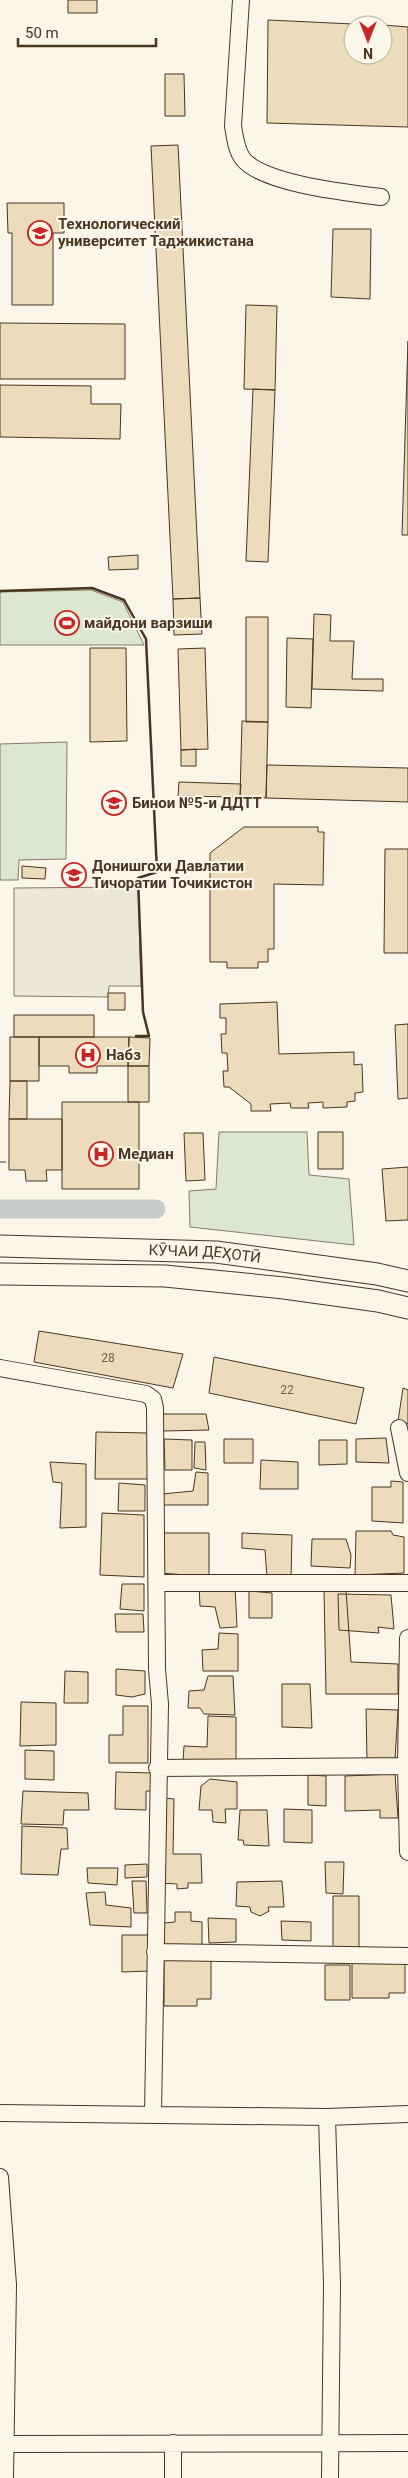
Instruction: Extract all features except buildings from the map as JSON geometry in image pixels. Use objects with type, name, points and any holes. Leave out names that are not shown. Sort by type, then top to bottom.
[{"type":"street","points":[[241,0],[233,126],[236,146],[243,159],[252,167],[313,188],[381,197]]},
{"type":"street","name":"КӮЧАИ ДЕҲОТӢ","points":[[0,1246],[216,1252],[376,1274],[408,1281]]},
{"type":"street","name":"КӮЧАИ ДЕҲОТӢ","points":[[0,1274],[165,1276],[294,1289],[378,1301],[408,1308]]},
{"type":"street","points":[[0,1368],[146,1394],[153,1399],[155,1408],[156,1583],[160,1704],[153,2114]]},
{"type":"street","points":[[399,1428],[408,1473]]},
{"type":"street","points":[[156,1583],[408,1583]]},
{"type":"street","points":[[408,1638],[406,1766],[408,1852]]},
{"type":"street","points":[[158,1768],[406,1766]]},
{"type":"street","points":[[155,1952],[408,1956]]},
{"type":"street","points":[[0,2114],[153,2114],[328,2118],[408,2114]]},
{"type":"street","points":[[328,2118],[332,2284],[330,2478]]},
{"type":"street","points":[[0,2177],[8,2285],[5,2478]]},
{"type":"street","points":[[173,2443],[173,2478]]},
{"type":"street","points":[[6,2444],[408,2443]]},
{"type":"green space","name":"майдони варзиши","points":[[91,590],[123,602],[144,645],[0,645],[0,592]]},
{"type":"green space","points":[[67,742],[66,859],[19,860],[18,880],[0,880],[0,744]]},
{"type":"green space","points":[[219,1132],[307,1132],[309,1175],[349,1179],[354,1245],[190,1227],[189,1191],[216,1189]]},
{"type":"shaded area","points":[[138,887],[141,986],[109,986],[108,997],[14,996],[14,888]]},
{"type":"waterway","points":[[0,1209],[156,1209]]},
{"type":"fence","points":[[0,1162],[9,1162]]},
{"type":"wall","points":[[0,591],[92,588],[124,600],[146,639],[157,872],[138,878],[143,1012],[149,1036],[136,1036]]},
{"type":"place","name":"Технологический университет Таджикистана","points":[[40,233]]},
{"type":"place","name":"майдони варзиши","points":[[67,623]]},
{"type":"place","name":"Бинои №5-и ДДТТ","points":[[114,803]]},
{"type":"place","name":"Донишгохи Давлатии Тичоратии Точикистон","points":[[74,875]]},
{"type":"place","name":"Набз","points":[[88,1055]]},
{"type":"place","name":"Медиан","points":[[101,1154]]}]
